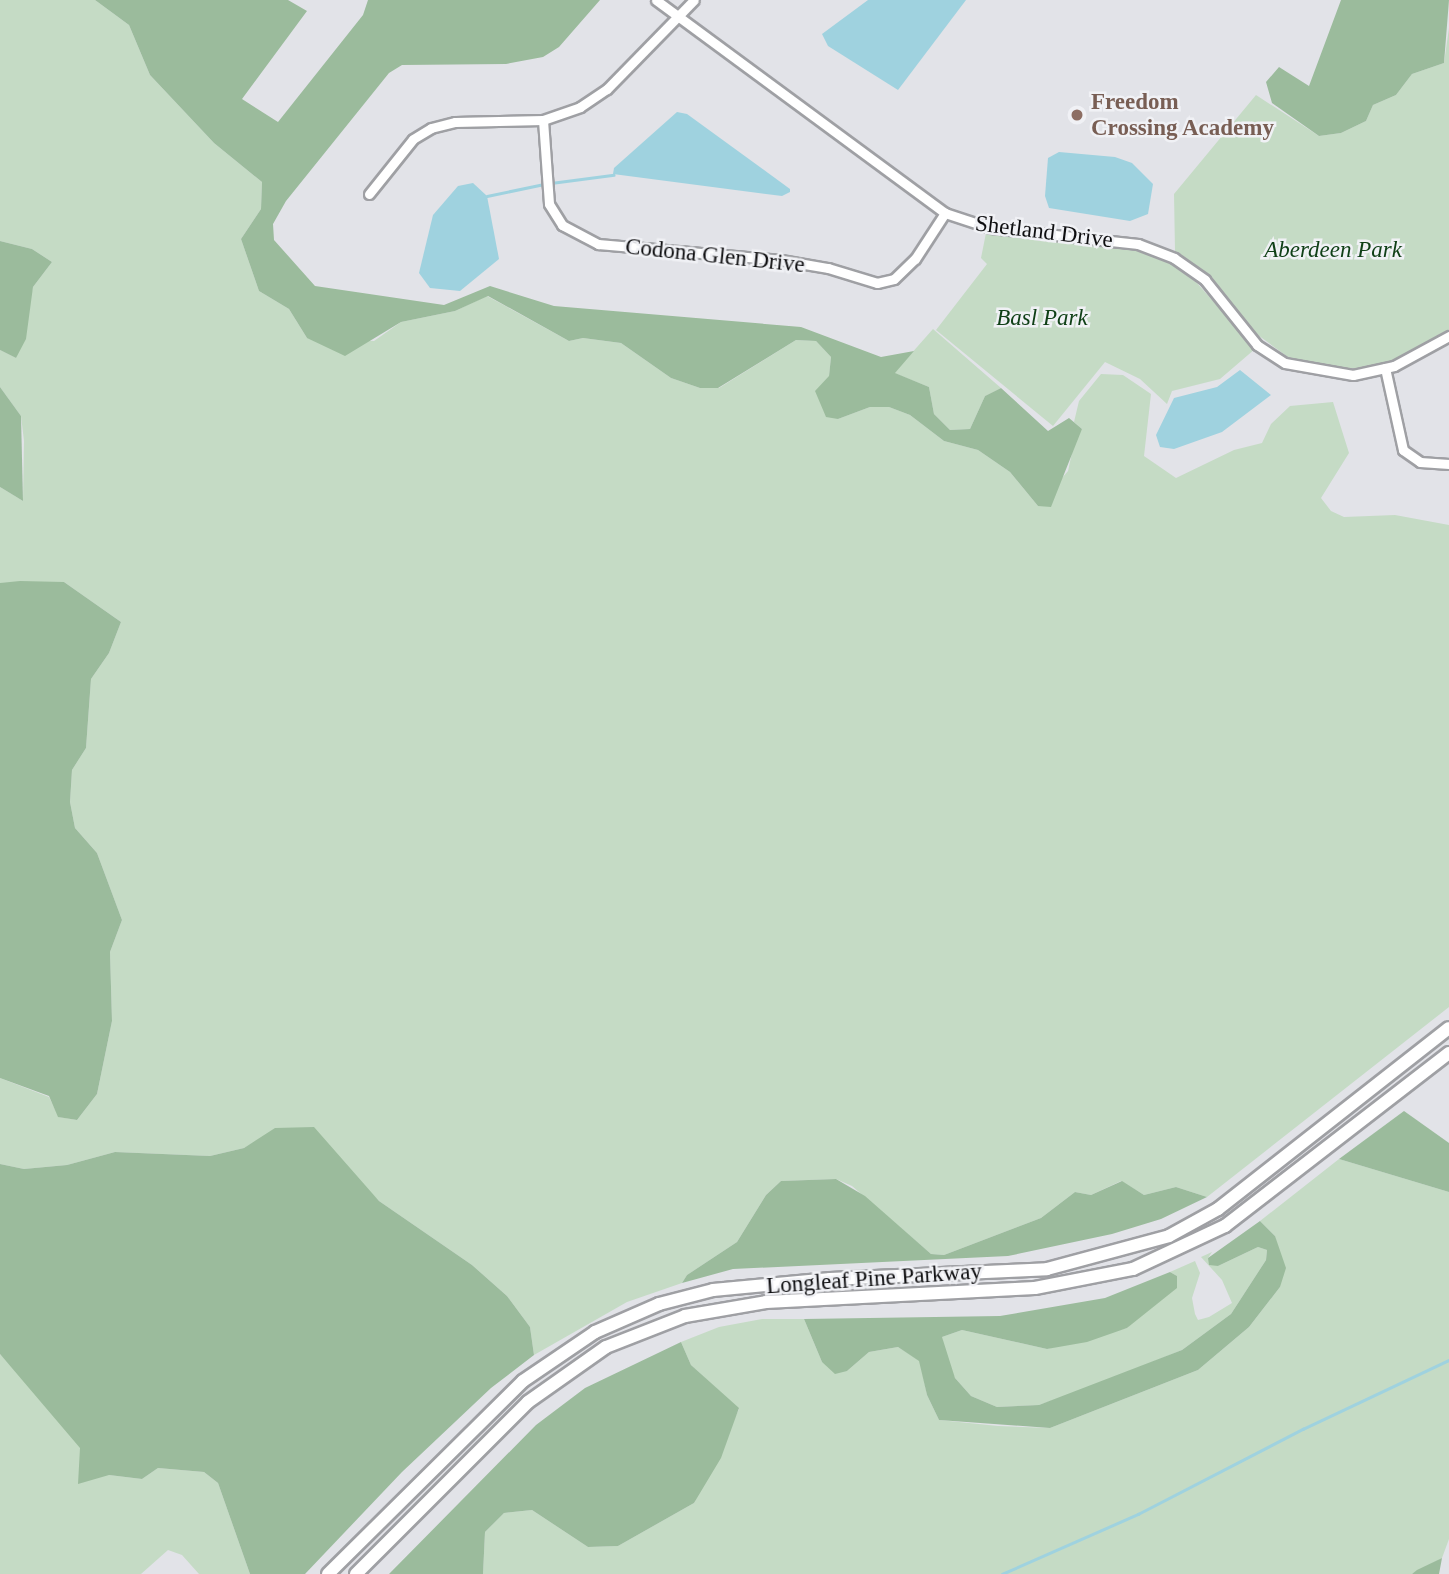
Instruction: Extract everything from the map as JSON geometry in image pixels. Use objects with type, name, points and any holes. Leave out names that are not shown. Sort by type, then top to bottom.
[{"type":"main road","name":"Longleaf Pine Parkway","points":[[328,1574],[523,1381],[595,1332],[659,1304],[713,1290],[830,1279],[1047,1269],[1170,1236],[1217,1209],[1449,1028]]},
{"type":"main road","name":"Longleaf Pine Parkway","points":[[356,1574],[528,1402],[606,1347],[685,1316],[766,1302],[1035,1288],[1073,1284],[1146,1264],[1225,1226],[1449,1053]]},
{"type":"main road","points":[[1139,1246],[1146,1264]]},
{"type":"street","name":"Shetland Drive","points":[[656,0],[945,213],[991,228],[1138,244],[1174,258],[1205,280],[1257,345],[1285,363],[1353,375],[1385,368],[1449,336]]},
{"type":"street","points":[[369,194],[413,139],[431,128],[454,122],[543,120],[580,107],[607,89],[675,15],[694,0]]},
{"type":"street","name":"Codona Glen Drive","points":[[543,120],[549,204],[562,225],[598,244],[781,260],[828,268],[877,283],[894,279],[915,259],[945,213]]},
{"type":"street","points":[[1385,368],[1403,450],[1420,462],[1449,464]]},
{"type":"green space","points":[[0,0],[95,0],[129,25],[150,75],[214,143],[262,182],[261,209],[241,239],[259,291],[289,309],[307,338],[374,341],[401,322],[455,311],[487,296],[569,341],[583,338],[621,343],[671,378],[700,388],[719,388],[796,340],[816,341],[831,357],[829,376],[838,419],[870,407],[889,407],[910,415],[944,441],[978,450],[1010,472],[1038,506],[1068,471],[1075,439],[1082,429],[1074,422],[1079,401],[1101,374],[1123,375],[1151,394],[1144,456],[1176,478],[1234,450],[1262,443],[1271,424],[1290,406],[1333,402],[1349,453],[1321,498],[1331,511],[1344,517],[1395,515],[1449,525],[1449,1007],[1207,1197],[1176,1187],[1144,1195],[1121,1181],[1091,1195],[1075,1192],[1041,1218],[944,1255],[931,1254],[852,1186],[836,1179],[781,1181],[766,1195],[737,1242],[687,1275],[682,1283],[627,1302],[534,1355],[530,1327],[507,1296],[472,1265],[379,1201],[358,1180],[276,1129],[244,1148],[210,1156],[115,1152],[67,1165],[24,1169],[0,1164],[0,1078],[49,1097],[59,1117],[77,1120],[97,1094],[112,1021],[110,952],[122,920],[97,853],[75,828],[70,802],[72,770],[86,748],[91,679],[109,653],[121,622],[64,582],[0,583],[0,487],[23,501],[24,441],[21,416],[0,387],[0,350],[16,358],[33,287],[52,262],[32,249],[0,241]]},
{"type":"green space","points":[[95,0],[288,0],[307,11],[242,99],[278,122],[363,15],[368,0],[600,0],[559,47],[543,57],[506,64],[402,65],[389,73],[286,201],[273,224],[274,240],[315,286],[444,305],[490,286],[554,306],[801,327],[881,357],[914,351],[895,373],[929,387],[934,414],[950,430],[970,429],[985,396],[1001,388],[1048,431],[1069,418],[1082,429],[1051,507],[1038,506],[1010,472],[978,450],[944,441],[910,415],[889,407],[870,407],[838,419],[826,417],[815,391],[829,376],[831,357],[816,341],[796,340],[718,388],[700,388],[671,378],[621,343],[583,338],[569,341],[488,296],[455,311],[401,322],[345,356],[307,338],[289,309],[259,291],[241,239],[261,209],[262,182],[214,143],[150,75],[129,25]]},
{"type":"green space","points":[[1341,0],[1449,0],[1444,63],[1412,74],[1396,95],[1373,105],[1366,121],[1341,133],[1319,136],[1272,103],[1266,82],[1279,67],[1309,86]]},
{"type":"green space","name":"Aberdeen Park","points":[[1449,28],[1449,332],[1398,360],[1361,368],[1331,368],[1288,357],[1244,325],[1212,283],[1175,251],[1174,194],[1256,95],[1319,136],[1341,133],[1366,121],[1373,105],[1396,95],[1412,74],[1444,63]]},
{"type":"green space","name":"Basl Park","points":[[986,233],[1137,251],[1170,263],[1197,283],[1255,349],[1220,379],[1172,391],[1167,404],[1140,379],[1105,362],[1053,426],[936,330],[987,264],[981,258]]},
{"type":"green space","points":[[0,241],[32,249],[52,262],[33,287],[26,339],[16,358],[0,350]]},
{"type":"green space","points":[[933,329],[1001,388],[985,396],[970,429],[950,430],[934,414],[929,387],[894,373]]},
{"type":"green space","points":[[0,387],[21,416],[23,501],[0,487]]},
{"type":"green space","points":[[64,582],[121,622],[109,653],[91,679],[86,748],[72,770],[70,802],[75,828],[97,853],[122,920],[110,952],[112,1021],[97,1094],[77,1120],[58,1117],[49,1096],[0,1078],[0,583]]},
{"type":"green space","points":[[1404,1111],[1449,1143],[1449,1192],[1339,1159]]},
{"type":"green space","points":[[314,1127],[379,1201],[472,1265],[507,1296],[530,1327],[534,1355],[491,1388],[402,1472],[305,1574],[250,1574],[218,1483],[204,1472],[158,1468],[142,1479],[109,1475],[78,1484],[80,1448],[0,1354],[0,1164],[24,1169],[67,1165],[115,1152],[210,1156],[244,1148],[275,1128]]},
{"type":"green space","points":[[1339,1159],[1449,1192],[1449,1539],[1442,1558],[1412,1574],[483,1574],[485,1532],[504,1513],[532,1510],[588,1547],[618,1546],[694,1503],[739,1409],[691,1365],[681,1342],[719,1327],[762,1319],[804,1319],[822,1362],[847,1371],[869,1352],[898,1347],[920,1361],[927,1395],[939,1420],[998,1426],[1050,1428],[1198,1370],[1249,1327],[1280,1287],[1275,1236],[1260,1221]]},
{"type":"green space","points":[[836,1179],[865,1196],[931,1254],[944,1255],[1041,1218],[1075,1192],[1091,1195],[1122,1181],[1144,1195],[1176,1187],[1207,1197],[1161,1219],[1112,1234],[1008,1256],[733,1269],[682,1283],[687,1275],[737,1242],[766,1195],[781,1181]]},
{"type":"green space","points":[[1260,1221],[1275,1236],[1286,1268],[1280,1287],[1249,1327],[1198,1370],[1050,1428],[939,1420],[927,1395],[919,1361],[898,1347],[869,1352],[847,1371],[835,1374],[822,1362],[804,1319],[1000,1316],[1105,1298],[1170,1272],[1177,1276],[1177,1288],[1127,1328],[1087,1342],[1047,1349],[962,1330],[942,1337],[955,1378],[971,1396],[997,1407],[1039,1405],[1182,1350],[1231,1314],[1266,1260],[1267,1250],[1258,1247],[1218,1266],[1209,1265],[1208,1258]]},
{"type":"green space","points":[[1258,1247],[1267,1250],[1266,1260],[1231,1314],[1182,1350],[1039,1405],[997,1407],[971,1396],[955,1378],[943,1351],[942,1337],[962,1330],[1047,1349],[1127,1328],[1177,1276],[1170,1272],[1195,1261],[1200,1273],[1192,1298],[1195,1314],[1198,1320],[1209,1317],[1232,1303],[1222,1280],[1201,1257],[1212,1252],[1208,1258],[1218,1266]]},
{"type":"green space","points":[[681,1342],[691,1365],[739,1408],[721,1458],[694,1503],[618,1546],[588,1547],[532,1510],[504,1513],[485,1532],[483,1574],[389,1574],[536,1425],[585,1388]]},
{"type":"green space","points":[[0,1354],[109,1475],[142,1479],[158,1468],[204,1472],[218,1483],[250,1574],[199,1574],[182,1555],[168,1550],[141,1574],[0,1574]]},
{"type":"green space","points":[[1442,1558],[1439,1574],[1412,1574],[1417,1570]]},
{"type":"water","points":[[868,0],[966,0],[898,90],[828,46],[822,34]]},
{"type":"water","points":[[677,112],[687,114],[790,189],[790,192],[782,196],[613,174],[614,168]]},
{"type":"water","points":[[1059,152],[1115,157],[1132,163],[1153,184],[1148,214],[1130,221],[1049,208],[1045,196],[1048,158]]},
{"type":"water","points":[[473,183],[487,196],[499,259],[460,291],[430,288],[419,273],[433,215],[458,186]]},
{"type":"water","points":[[1240,370],[1271,395],[1222,432],[1174,449],[1160,447],[1156,435],[1174,398],[1217,387]]},
{"type":"waterway","points":[[551,183],[613,175]]},
{"type":"waterway","points":[[487,196],[544,184]]},
{"type":"waterway","points":[[1002,1574],[1138,1514],[1303,1429],[1449,1360]]},
{"type":"place","name":"Freedom Crossing Academy","points":[[1077,115]]}]
